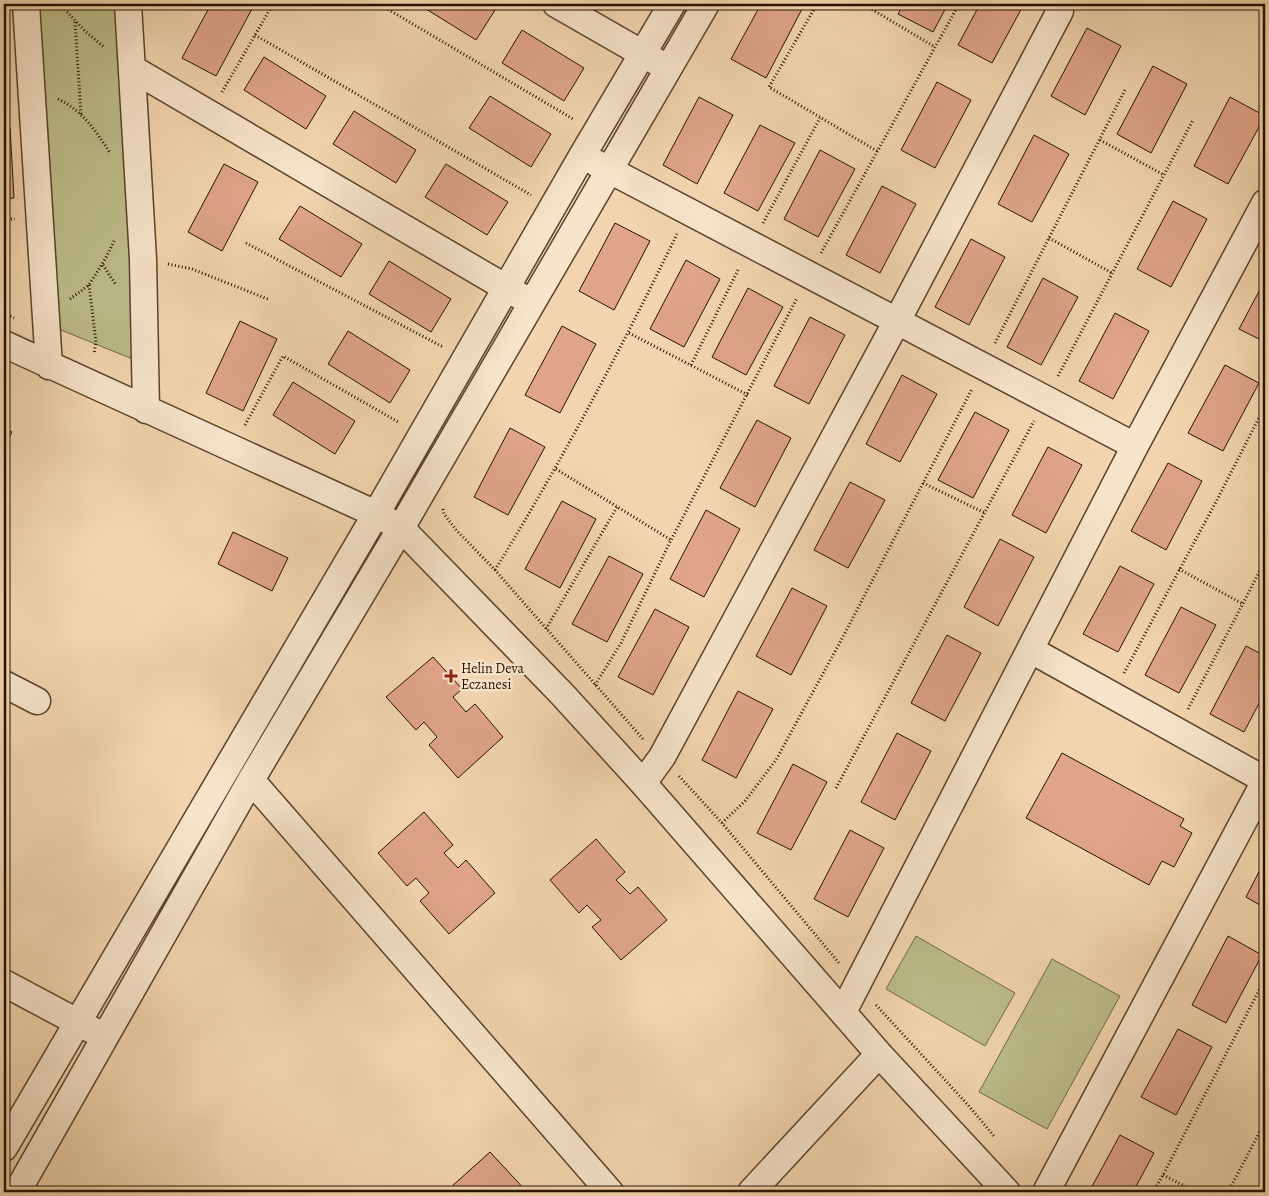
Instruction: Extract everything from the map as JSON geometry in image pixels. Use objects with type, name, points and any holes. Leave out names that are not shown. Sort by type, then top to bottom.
[{"type":"street","points":[[26,4],[50,366]]},
{"type":"street","points":[[128,4],[143,258],[146,410]]},
{"type":"street","points":[[556,4],[669,69]]},
{"type":"street","points":[[4,1148],[376,514],[582,156],[672,4]]},
{"type":"street","points":[[17,1192],[251,780],[401,528],[706,4]]},
{"type":"street","points":[[643,783],[662,757],[897,321],[1060,11]]},
{"type":"street","points":[[133,69],[532,302]]},
{"type":"street","points":[[582,156],[1135,446]]},
{"type":"street","points":[[843,1012],[1032,650],[1135,446],[1265,203]]},
{"type":"street","points":[[4,344],[376,514],[401,528],[562,694],[643,783],[879,1054],[1007,1192]]},
{"type":"street","points":[[1032,650],[1265,780],[1046,1192]]},
{"type":"street","points":[[4,684],[37,701]]},
{"type":"street","points":[[251,780],[610,1192]]},
{"type":"street","points":[[4,982],[105,1037]]},
{"type":"street","points":[[751,1192],[879,1054]]},
{"type":"path","points":[[60,4],[92,38],[133,69]]},
{"type":"path","points":[[209,114],[273,4]]},
{"type":"path","points":[[379,4],[580,124]]},
{"type":"path","points":[[817,4],[769,87],[877,151]]},
{"type":"path","points":[[863,4],[935,47]]},
{"type":"path","points":[[596,685],[621,642],[671,540],[809,275],[958,4]]},
{"type":"path","points":[[75,21],[81,114]]},
{"type":"path","points":[[255,34],[536,198]]},
{"type":"path","points":[[32,90],[66,103],[81,114],[97,131],[112,158]]},
{"type":"path","points":[[722,824],[745,801],[776,760],[845,633],[1125,90]]},
{"type":"path","points":[[691,365],[751,244],[820,118]]},
{"type":"path","points":[[836,788],[1046,399],[1193,120]]},
{"type":"path","points":[[1100,140],[1164,175]]},
{"type":"path","points":[[495,570],[556,469],[629,332],[688,211]]},
{"type":"path","points":[[46,311],[64,304],[89,285],[108,256],[116,238]]},
{"type":"path","points":[[1049,238],[1112,273]]},
{"type":"path","points":[[246,243],[448,350]]},
{"type":"path","points":[[143,258],[192,270],[270,300]]},
{"type":"path","points":[[89,285],[96,342],[94,354]]},
{"type":"path","points":[[629,332],[748,395]]},
{"type":"path","points":[[244,427],[283,356],[405,426]]},
{"type":"path","points":[[1112,695],[1265,406]]},
{"type":"path","points":[[556,469],[671,540]]},
{"type":"path","points":[[923,483],[985,513]]},
{"type":"path","points":[[442,506],[444,514],[457,531],[495,570],[640,736],[662,757],[722,824],[858,985],[968,1105],[998,1141]]},
{"type":"path","points":[[546,629],[617,507]]},
{"type":"path","points":[[1177,730],[1265,561]]},
{"type":"path","points":[[1179,569],[1243,604]]},
{"type":"path","points":[[1153,1192],[1265,979]]},
{"type":"path","points":[[1228,1192],[1265,1122]]},
{"type":"path","points":[[1163,1175],[1196,1192]]},
{"type":"green space","points":[[35,4],[116,4],[130,229],[135,360],[56,328]]},
{"type":"green space","points":[[916,936],[1015,993],[985,1046],[886,989]]},
{"type":"green space","points":[[1052,959],[1120,996],[1047,1129],[979,1092]]},
{"type":"building","points":[[211,4],[246,4],[253,7],[216,76],[182,58]]},
{"type":"building","points":[[418,4],[492,4],[497,7],[476,40]]},
{"type":"building","points":[[761,4],[792,4],[802,9],[766,78],[731,59]]},
{"type":"building","points":[[904,4],[948,4],[933,32],[898,14]]},
{"type":"building","points":[[980,4],[1024,4],[992,63],[958,45]]},
{"type":"building","points":[[1087,28],[1121,46],[1085,115],[1051,96]]},
{"type":"building","points":[[522,30],[584,68],[564,101],[502,63]]},
{"type":"building","points":[[264,57],[326,96],[306,129],[244,90]]},
{"type":"building","points":[[1153,66],[1187,84],[1151,153],[1117,134]]},
{"type":"building","points":[[4,77],[8,77],[7,110],[4,110]]},
{"type":"building","points":[[937,82],[971,100],[935,168],[901,150]]},
{"type":"building","points":[[490,96],[551,134],[531,167],[469,128]]},
{"type":"building","points":[[699,97],[733,115],[697,184],[663,165]]},
{"type":"building","points":[[1230,97],[1265,116],[1228,184],[1194,166]]},
{"type":"building","points":[[354,111],[416,150],[396,183],[333,144]]},
{"type":"building","points":[[760,125],[795,143],[758,211],[724,193]]},
{"type":"building","points":[[10,127],[14,198],[4,199],[4,128]]},
{"type":"building","points":[[1034,135],[1069,154],[1032,222],[998,204]]},
{"type":"building","points":[[820,150],[855,169],[818,237],[784,219]]},
{"type":"building","points":[[224,164],[258,182],[222,251],[188,232]]},
{"type":"building","points":[[446,164],[508,202],[487,235],[425,197]]},
{"type":"building","points":[[882,186],[916,204],[880,273],[846,255]]},
{"type":"building","points":[[1173,201],[1207,219],[1171,287],[1137,269]]},
{"type":"building","points":[[300,206],[362,244],[341,277],[279,239]]},
{"type":"building","points":[[615,223],[650,241],[614,310],[579,291]]},
{"type":"building","points":[[971,239],[1005,257],[969,325],[935,307]]},
{"type":"building","points":[[686,260],[720,279],[684,347],[650,329]]},
{"type":"building","points":[[389,261],[451,299],[431,332],[369,294]]},
{"type":"building","points":[[1043,278],[1078,297],[1041,365],[1007,347]]},
{"type":"building","points":[[1265,280],[1265,342],[1239,329]]},
{"type":"building","points":[[748,288],[783,307],[746,375],[712,357]]},
{"type":"building","points":[[1115,313],[1149,331],[1113,399],[1079,381]]},
{"type":"building","points":[[810,317],[845,335],[809,404],[774,386]]},
{"type":"building","points":[[240,321],[277,339],[243,411],[206,393]]},
{"type":"building","points":[[562,326],[596,344],[560,413],[525,395]]},
{"type":"building","points":[[348,331],[410,370],[390,403],[328,364]]},
{"type":"building","points":[[1225,365],[1259,383],[1223,451],[1188,433]]},
{"type":"building","points":[[902,375],[937,394],[900,462],[866,444]]},
{"type":"building","points":[[293,382],[355,421],[335,454],[273,415]]},
{"type":"building","points":[[975,412],[1009,430],[973,498],[938,480]]},
{"type":"building","points":[[757,420],[791,438],[755,507],[720,488]]},
{"type":"building","points":[[4,428],[12,432],[4,448]]},
{"type":"building","points":[[510,428],[545,447],[508,515],[474,497]]},
{"type":"building","points":[[1048,447],[1082,465],[1046,533],[1012,515]]},
{"type":"building","points":[[1168,463],[1202,481],[1166,550],[1131,531]]},
{"type":"building","points":[[850,482],[885,500],[848,568],[814,550]]},
{"type":"building","points":[[562,501],[596,519],[560,588],[525,569]]},
{"type":"building","points":[[706,510],[740,529],[704,597],[670,579]]},
{"type":"building","points":[[233,532],[288,558],[272,591],[218,564]]},
{"type":"building","points":[[1000,539],[1034,557],[998,626],[964,607]]},
{"type":"building","points":[[609,556],[643,574],[607,642],[572,624]]},
{"type":"building","points":[[1120,566],[1154,584],[1118,652],[1083,634]]},
{"type":"building","points":[[792,588],[827,606],[791,675],[756,656]]},
{"type":"building","points":[[1181,607],[1216,625],[1179,693],[1145,675]]},
{"type":"building","points":[[655,609],[689,627],[653,695],[618,677]]},
{"type":"building","points":[[947,635],[981,653],[945,721],[911,703]]},
{"type":"building","points":[[1246,646],[1265,656],[1265,692],[1244,732],[1210,714]]},
{"type":"building","points":[[433,657],[462,689],[453,697],[466,712],[475,704],[503,737],[458,778],[429,745],[437,737],[424,722],[416,730],[386,697]]},
{"type":"building","points":[[738,691],[773,709],[736,778],[702,760]]},
{"type":"building","points":[[897,733],[931,751],[895,820],[861,802]]},
{"type":"building","points":[[1062,753],[1184,819],[1180,826],[1192,833],[1174,867],[1162,861],[1149,885],[1026,818]]},
{"type":"building","points":[[793,764],[827,782],[791,850],[757,833]]},
{"type":"building","points":[[424,812],[453,845],[444,853],[458,868],[466,860],[495,893],[449,934],[420,901],[429,893],[416,878],[407,886],[378,853]]},
{"type":"building","points":[[850,830],[884,848],[848,917],[814,899]]},
{"type":"building","points":[[596,839],[625,872],[616,880],[630,894],[638,887],[667,920],[621,960],[592,927],[601,920],[587,905],[579,913],[550,880]]},
{"type":"building","points":[[1265,860],[1265,908],[1246,897]]},
{"type":"building","points":[[1228,936],[1262,955],[1226,1023],[1192,1005]]},
{"type":"building","points":[[1178,1029],[1212,1047],[1176,1115],[1141,1097]]},
{"type":"building","points":[[1120,1135],[1154,1153],[1133,1192],[1089,1192]]},
{"type":"building","points":[[490,1152],[527,1192],[454,1192],[450,1188]]},
{"type":"place","name":"Helin Deva Eczanesi","points":[[451,676]]}]
